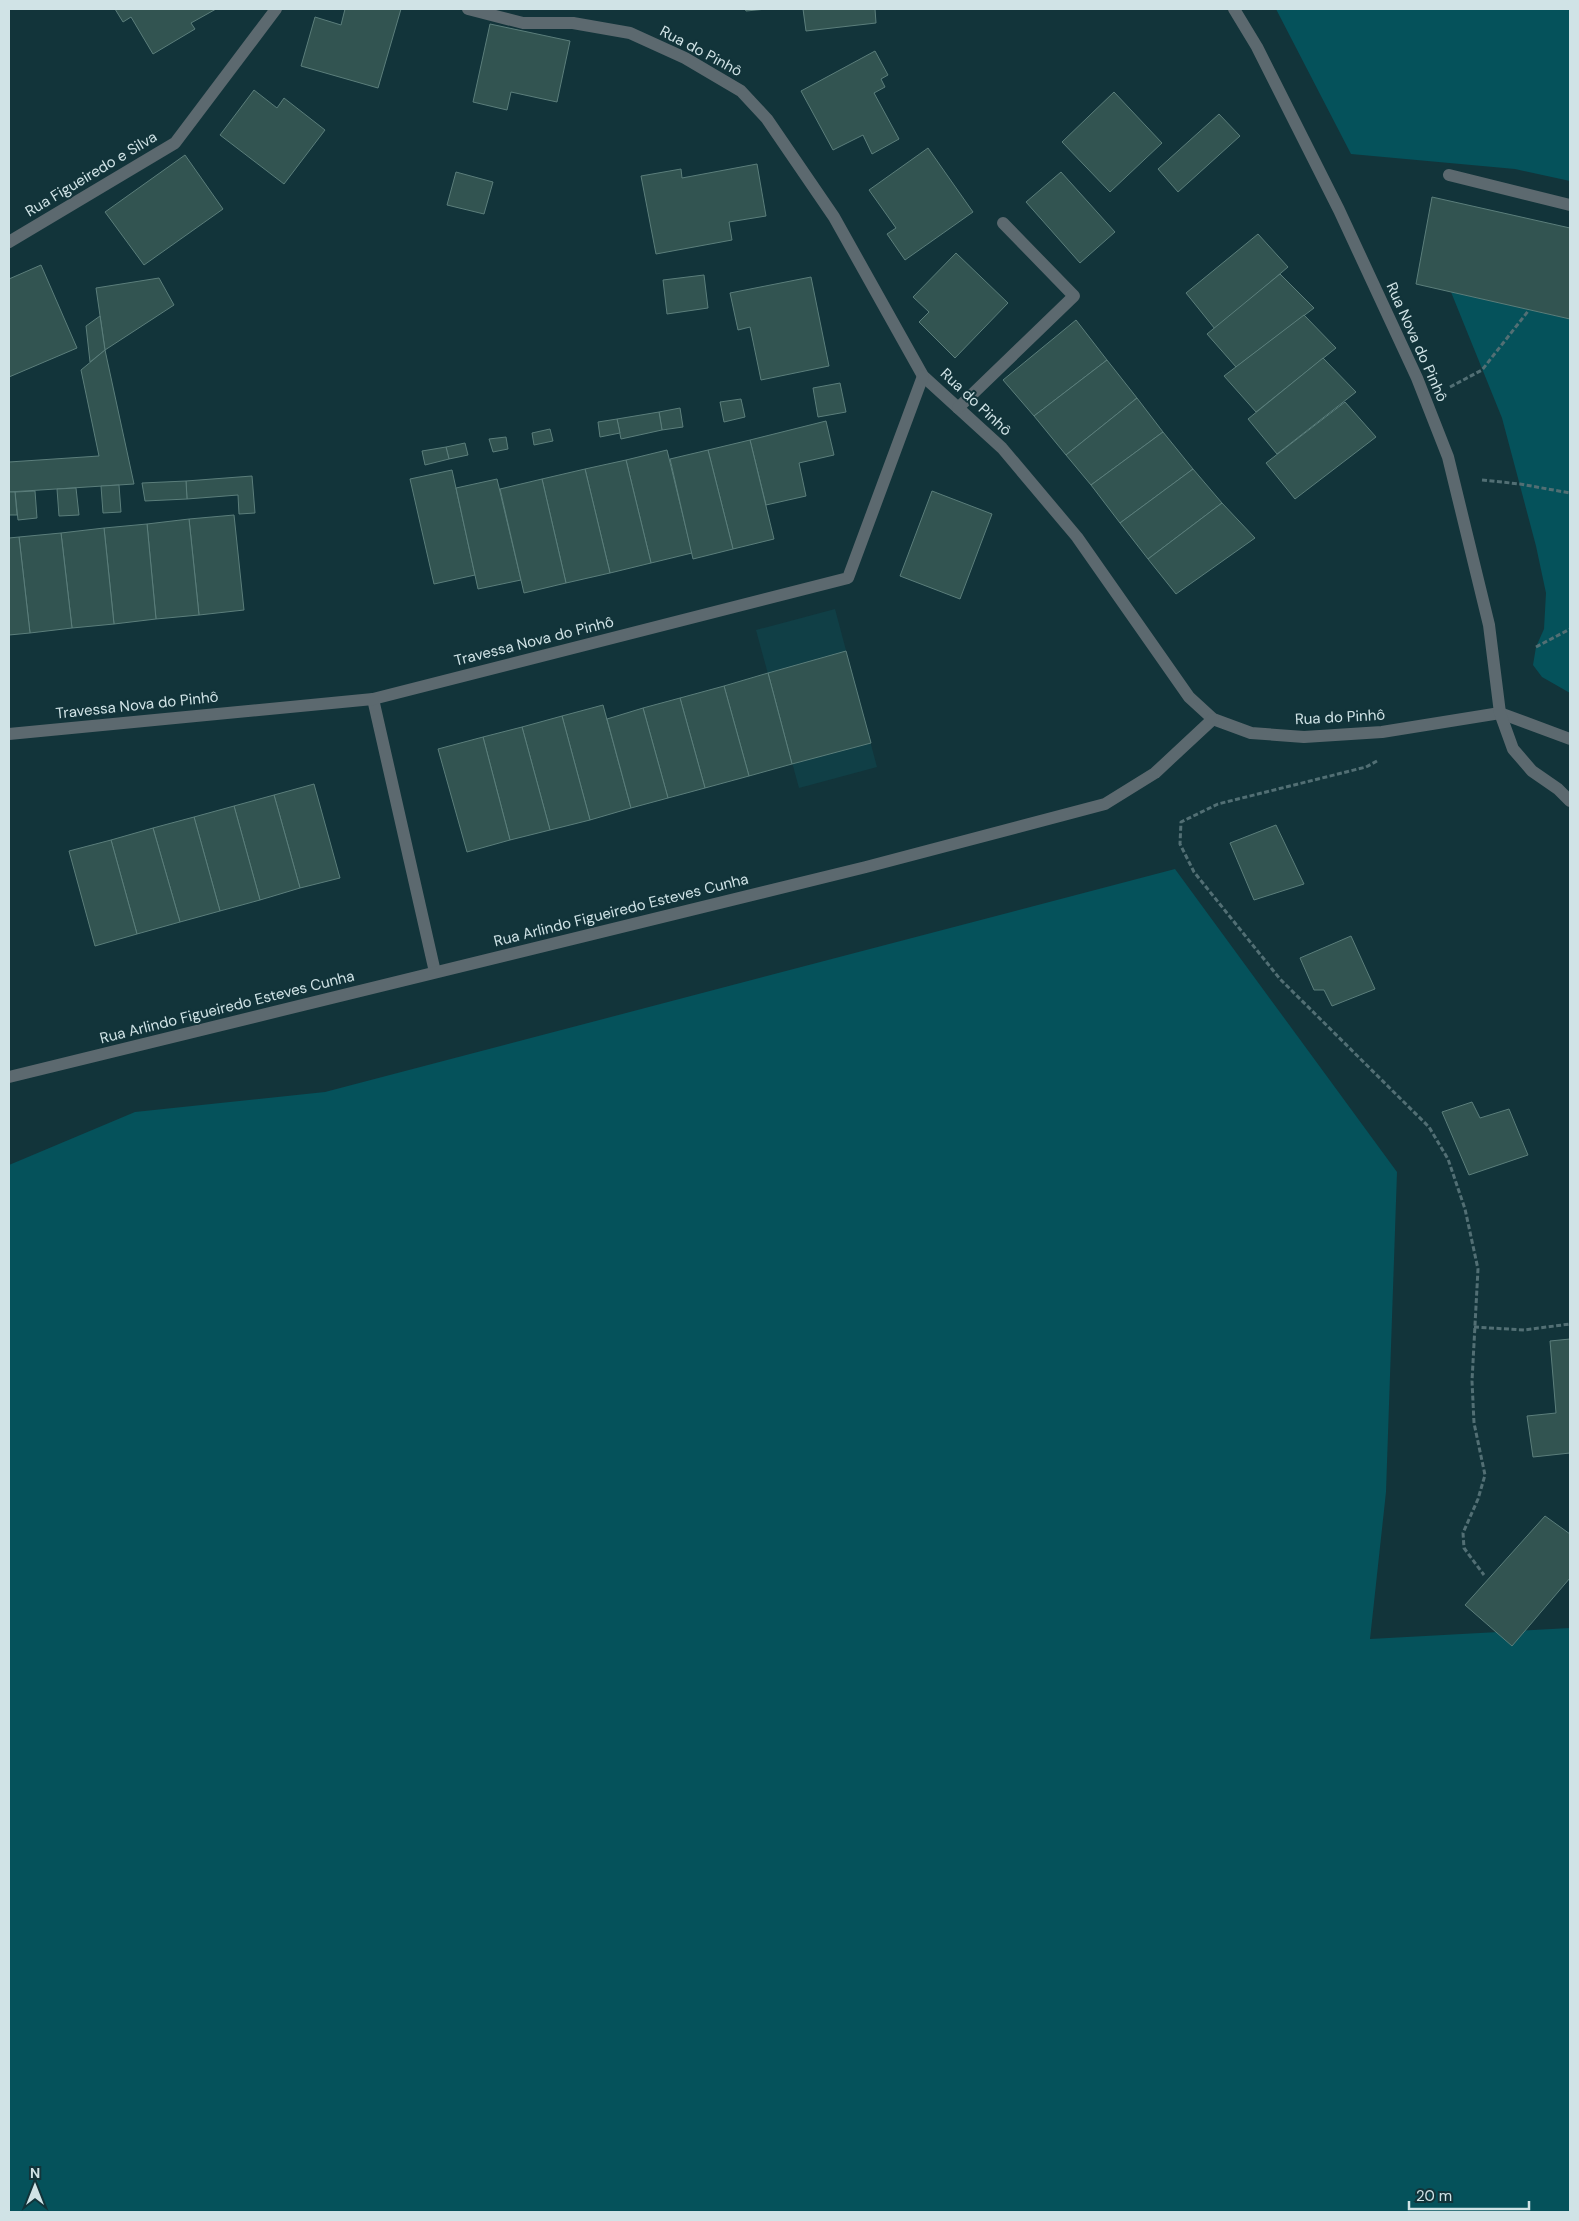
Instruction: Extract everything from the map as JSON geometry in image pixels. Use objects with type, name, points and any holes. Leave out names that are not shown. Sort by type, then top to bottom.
[{"type":"street","name":"Rua Figueiredo e Silva","points":[[9,242],[174,143],[276,9]]},
{"type":"street","name":"Rua do Pinhô","points":[[468,9],[523,23],[574,23],[630,33],[685,58],[741,91],[767,119],[834,217],[923,376],[1002,448],[1077,537],[1184,690],[1213,719],[1251,733],[1304,738],[1382,732],[1500,713]]},
{"type":"street","name":"Rua Nova do Pinhô","points":[[1234,9],[1258,48],[1339,210],[1426,400],[1448,456],[1489,625],[1500,713],[1513,750],[1532,771],[1558,789],[1570,801]]},
{"type":"street","points":[[1449,175],[1570,204]]},
{"type":"street","points":[[958,408],[1074,296],[1003,223]]},
{"type":"street","name":"Travessa Nova do Pinhô","points":[[9,734],[373,699],[848,578],[923,376]]},
{"type":"street","points":[[373,699],[435,972]]},
{"type":"street","points":[[1500,713],[1570,740]]},
{"type":"street","name":"Rua Arlindo Figueiredo Esteves Cunha","points":[[9,1077],[866,867],[1104,804],[1155,773],[1213,719]]},
{"type":"path","points":[[1426,400],[1482,370],[1529,310]]},
{"type":"path","points":[[1454,478],[1520,484],[1570,493]]},
{"type":"path","points":[[1536,647],[1570,629]]},
{"type":"path","points":[[1383,758],[1366,767],[1218,804],[1181,822],[1180,844],[1194,872],[1280,979],[1429,1127],[1448,1158],[1465,1209],[1478,1269],[1472,1381],[1474,1424],[1485,1475],[1478,1499],[1463,1533],[1464,1548],[1484,1575]]},
{"type":"path","points":[[1474,1327],[1524,1330],[1570,1324]]},
{"type":"shaded area","points":[[1276,9],[1570,9],[1570,181],[1515,169],[1351,154]]},
{"type":"shaded area","points":[[1451,292],[1570,319],[1570,693],[1542,677],[1533,665],[1536,647],[1544,629],[1546,593],[1536,546],[1502,418]]},
{"type":"shaded area","points":[[835,609],[877,767],[799,788],[756,630]]},
{"type":"shaded area","points":[[1175,869],[1397,1172],[1386,1492],[1370,1639],[1570,1628],[1570,2212],[9,2212],[9,1165],[135,1112],[325,1092]]},
{"type":"building","points":[[115,9],[216,9],[191,23],[195,29],[153,54],[131,17],[123,22]]},
{"type":"building","points":[[345,9],[401,9],[378,88],[301,66],[315,17],[341,25]]},
{"type":"building","points":[[745,9],[767,9],[746,11]]},
{"type":"building","points":[[803,9],[875,9],[876,23],[806,31]]},
{"type":"building","points":[[490,24],[570,41],[557,102],[511,92],[507,110],[473,102]]},
{"type":"building","points":[[875,51],[888,75],[881,79],[885,87],[874,93],[899,139],[872,154],[863,135],[833,150],[801,91]]},
{"type":"building","points":[[254,90],[277,108],[284,98],[325,130],[284,184],[220,135]]},
{"type":"building","points":[[1114,92],[1162,143],[1110,192],[1062,142]]},
{"type":"building","points":[[1219,114],[1240,136],[1178,192],[1158,169]]},
{"type":"building","points":[[928,148],[973,212],[905,260],[887,234],[896,228],[869,190]]},
{"type":"building","points":[[185,155],[223,209],[144,265],[105,212]]},
{"type":"building","points":[[757,164],[766,216],[729,222],[732,240],[656,254],[641,176],[681,169],[682,178]]},
{"type":"building","points":[[456,172],[493,182],[484,214],[447,205]]},
{"type":"building","points":[[1061,172],[1115,232],[1080,263],[1026,202]]},
{"type":"building","points":[[1432,197],[1570,228],[1570,319],[1416,284]]},
{"type":"building","points":[[1258,234],[1288,267],[1215,329],[1186,293]]},
{"type":"building","points":[[956,253],[1008,303],[955,358],[919,322],[929,312],[913,297]]},
{"type":"building","points":[[41,265],[77,348],[9,377],[9,279]]},
{"type":"building","points":[[1280,274],[1314,308],[1236,367],[1207,334]]},
{"type":"building","points":[[704,275],[708,308],[667,314],[663,280]]},
{"type":"building","points":[[811,277],[829,366],[761,380],[750,327],[738,330],[730,293]]},
{"type":"building","points":[[159,278],[174,305],[105,350],[96,288]]},
{"type":"building","points":[[1304,315],[1336,348],[1256,412],[1224,376]]},
{"type":"building","points":[[100,316],[105,350],[90,362],[86,326]]},
{"type":"building","points":[[1076,320],[1107,360],[1034,416],[1003,380]]},
{"type":"building","points":[[105,350],[134,484],[9,492],[9,462],[99,456],[81,370]]},
{"type":"building","points":[[1323,358],[1356,392],[1277,454],[1248,419]]},
{"type":"building","points":[[1107,360],[1137,398],[1066,455],[1034,416]]},
{"type":"building","points":[[840,383],[846,412],[818,417],[813,388]]},
{"type":"building","points":[[1137,398],[1163,432],[1091,485],[1066,455]]},
{"type":"building","points":[[741,399],[745,417],[724,422],[720,402]]},
{"type":"building","points":[[1345,402],[1376,437],[1295,499],[1266,463]]},
{"type":"building","points":[[680,408],[683,427],[662,430],[659,412]]},
{"type":"building","points":[[659,412],[662,430],[621,439],[617,419]]},
{"type":"building","points":[[617,419],[620,433],[600,437],[598,422]]},
{"type":"building","points":[[826,421],[834,455],[799,463],[806,496],[766,505],[750,440]]},
{"type":"building","points":[[550,429],[553,441],[534,445],[532,433]]},
{"type":"building","points":[[1163,432],[1193,469],[1120,523],[1091,485]]},
{"type":"building","points":[[506,437],[508,449],[493,452],[489,439]]},
{"type":"building","points":[[750,440],[774,539],[733,549],[708,450]]},
{"type":"building","points":[[465,443],[468,455],[449,459],[446,447]]},
{"type":"building","points":[[446,447],[449,459],[425,465],[422,451]]},
{"type":"building","points":[[667,450],[692,553],[651,563],[626,460]]},
{"type":"building","points":[[708,450],[733,549],[693,559],[670,459]]},
{"type":"building","points":[[626,460],[651,563],[610,573],[585,469]]},
{"type":"building","points":[[585,469],[610,573],[566,583],[542,479]]},
{"type":"building","points":[[1193,469],[1222,503],[1148,559],[1120,523]]},
{"type":"building","points":[[452,470],[475,575],[434,584],[410,479]]},
{"type":"building","points":[[252,476],[255,513],[239,514],[238,495],[187,499],[186,481]]},
{"type":"building","points":[[497,479],[521,580],[478,589],[456,488]]},
{"type":"building","points":[[542,479],[566,583],[524,593],[500,489]]},
{"type":"building","points":[[186,481],[187,499],[145,501],[142,483]]},
{"type":"building","points":[[119,485],[121,512],[103,513],[101,486]]},
{"type":"building","points":[[76,488],[79,515],[59,516],[57,489]]},
{"type":"building","points":[[35,491],[37,518],[18,520],[15,492]]},
{"type":"building","points":[[932,491],[992,514],[960,599],[900,576]]},
{"type":"building","points":[[9,492],[15,492],[17,515],[9,515]]},
{"type":"building","points":[[1222,503],[1255,538],[1176,594],[1148,559]]},
{"type":"building","points":[[234,515],[244,610],[199,615],[189,519]]},
{"type":"building","points":[[189,519],[199,615],[156,619],[147,524]]},
{"type":"building","points":[[147,524],[156,619],[114,624],[104,528]]},
{"type":"building","points":[[104,528],[114,624],[72,628],[61,533]]},
{"type":"building","points":[[61,533],[72,628],[30,633],[19,537]]},
{"type":"building","points":[[19,537],[30,633],[9,635],[9,538]]},
{"type":"building","points":[[846,651],[871,743],[792,764],[768,673]]},
{"type":"building","points":[[768,673],[792,764],[749,776],[724,686]]},
{"type":"building","points":[[724,686],[749,776],[705,788],[680,698]]},
{"type":"building","points":[[680,698],[705,788],[668,798],[643,708]]},
{"type":"building","points":[[603,705],[631,808],[590,820],[562,716]]},
{"type":"building","points":[[643,708],[668,798],[631,808],[607,719]]},
{"type":"building","points":[[562,716],[590,820],[550,830],[522,727]]},
{"type":"building","points":[[522,727],[550,830],[510,840],[483,737]]},
{"type":"building","points":[[483,737],[510,840],[467,852],[438,749]]},
{"type":"building","points":[[314,784],[340,878],[300,888],[274,795]]},
{"type":"building","points":[[274,795],[300,888],[260,900],[234,806]]},
{"type":"building","points":[[234,806],[260,900],[220,911],[194,817]]},
{"type":"building","points":[[194,817],[220,911],[180,922],[153,828]]},
{"type":"building","points":[[1276,825],[1304,884],[1254,900],[1230,843]]},
{"type":"building","points":[[153,828],[180,922],[137,934],[111,840]]},
{"type":"building","points":[[111,840],[137,934],[95,946],[69,851]]},
{"type":"building","points":[[1351,936],[1375,989],[1332,1006],[1324,990],[1314,990],[1300,958]]},
{"type":"building","points":[[1472,1102],[1480,1118],[1509,1109],[1528,1155],[1469,1175],[1442,1112]]},
{"type":"building","points":[[1570,1339],[1570,1453],[1533,1457],[1527,1416],[1556,1413],[1550,1341]]},
{"type":"building","points":[[1545,1516],[1570,1534],[1570,1578],[1512,1646],[1465,1605]]}]
